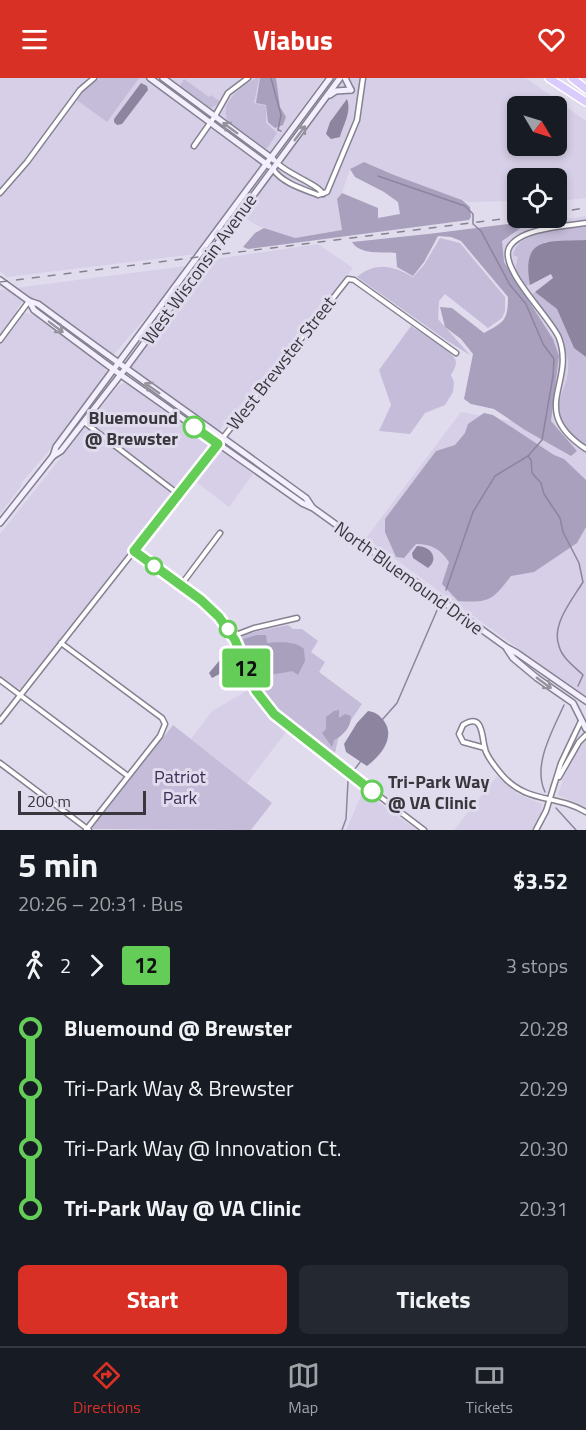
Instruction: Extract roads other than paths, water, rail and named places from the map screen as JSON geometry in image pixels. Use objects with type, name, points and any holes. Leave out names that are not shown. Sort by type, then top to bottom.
[{"type":"highway","points":[[549,78],[586,102]]},
{"type":"highway","points":[[572,78],[586,89]]},
{"type":"main road","points":[[150,78],[273,169]]},
{"type":"main road","points":[[163,78],[277,163]]},
{"type":"main road","name":"West Wisconsin Avenue","points":[[53,456],[56,447],[330,78]]},
{"type":"main road","name":"West Wisconsin Avenue","points":[[0,523],[121,375],[340,78]]},
{"type":"main road","points":[[322,102],[335,91],[351,90],[345,78]]},
{"type":"main road","name":"North Bluemound Drive","points":[[0,280],[29,301],[38,304],[118,364],[223,437],[306,498],[313,508]]},
{"type":"main road","name":"North Bluemound Drive","points":[[29,301],[34,310],[114,370],[586,701]]},
{"type":"main road","name":"North Bluemound Drive","points":[[506,647],[513,658],[573,703],[586,729]]},
{"type":"main road","points":[[581,720],[585,710]]},
{"type":"street","points":[[0,193],[27,162],[78,92],[94,78]]},
{"type":"street","points":[[194,146],[231,89],[248,78]]},
{"type":"street","points":[[273,169],[277,175],[297,187],[318,195],[327,192],[334,180],[357,120],[363,78]]},
{"type":"street","points":[[351,90],[360,91]]},
{"type":"street","points":[[277,163],[295,177],[320,187],[323,194]]},
{"type":"street","points":[[586,223],[528,234],[512,243],[507,254],[508,262],[539,311],[549,320],[558,337],[563,356],[555,402],[558,420],[567,434],[586,449]]},
{"type":"street","name":"West Brewster Street","points":[[0,721],[345,282],[350,279],[456,353]]},
{"type":"street","points":[[0,340],[29,301]]},
{"type":"street","points":[[84,422],[178,494]]},
{"type":"street","points":[[181,585],[220,533]]},
{"type":"street","points":[[134,551],[210,608],[233,636],[256,691],[274,714],[424,830]]},
{"type":"street","points":[[233,636],[254,628],[297,618]]},
{"type":"street","points":[[0,763],[87,829],[160,736],[165,724],[162,718],[61,643]]},
{"type":"street","points":[[0,680],[128,777]]},
{"type":"street","points":[[536,830],[543,819],[561,763],[581,720]]},
{"type":"street","points":[[485,748],[463,742],[459,734],[463,725],[471,721],[479,725],[485,748],[494,765],[513,786],[533,797],[566,802],[586,812]]},
{"type":"street","points":[[557,780],[579,742],[586,735]]},
{"type":"waterway","points":[[271,78],[281,115],[278,130],[281,131]]},
{"type":"waterway","points":[[378,176],[465,206],[473,214],[473,224],[481,231],[510,285],[526,304],[543,344],[554,359],[542,440],[528,456],[495,476],[473,512],[446,590]]},
{"type":"waterway","points":[[528,456],[531,460],[532,473],[541,483],[544,494],[560,518],[563,532],[579,563],[583,582],[560,621],[557,638],[563,654],[583,675],[578,686]]},
{"type":"waterway","points":[[382,720],[397,703],[438,608]]},
{"type":"waterway","points":[[545,792],[542,782],[542,759],[564,705]]},
{"type":"waterway","points":[[354,770],[361,761]]},
{"type":"waterway","points":[[342,830],[346,819],[348,781]]},
{"type":"waterway","points":[[556,808],[576,830]]},
{"type":"railway","points":[[567,211],[586,208]]},
{"type":"railway","points":[[0,282],[507,218]]},
{"type":"place","name":"Bluemound @ Brewster","points":[[194,427]]},
{"type":"place","name":"Tri-Park Way @ VA Clinic","points":[[372,791]]},
{"type":"park label","name":"Patriot Park","points":[[180,786]]}]
